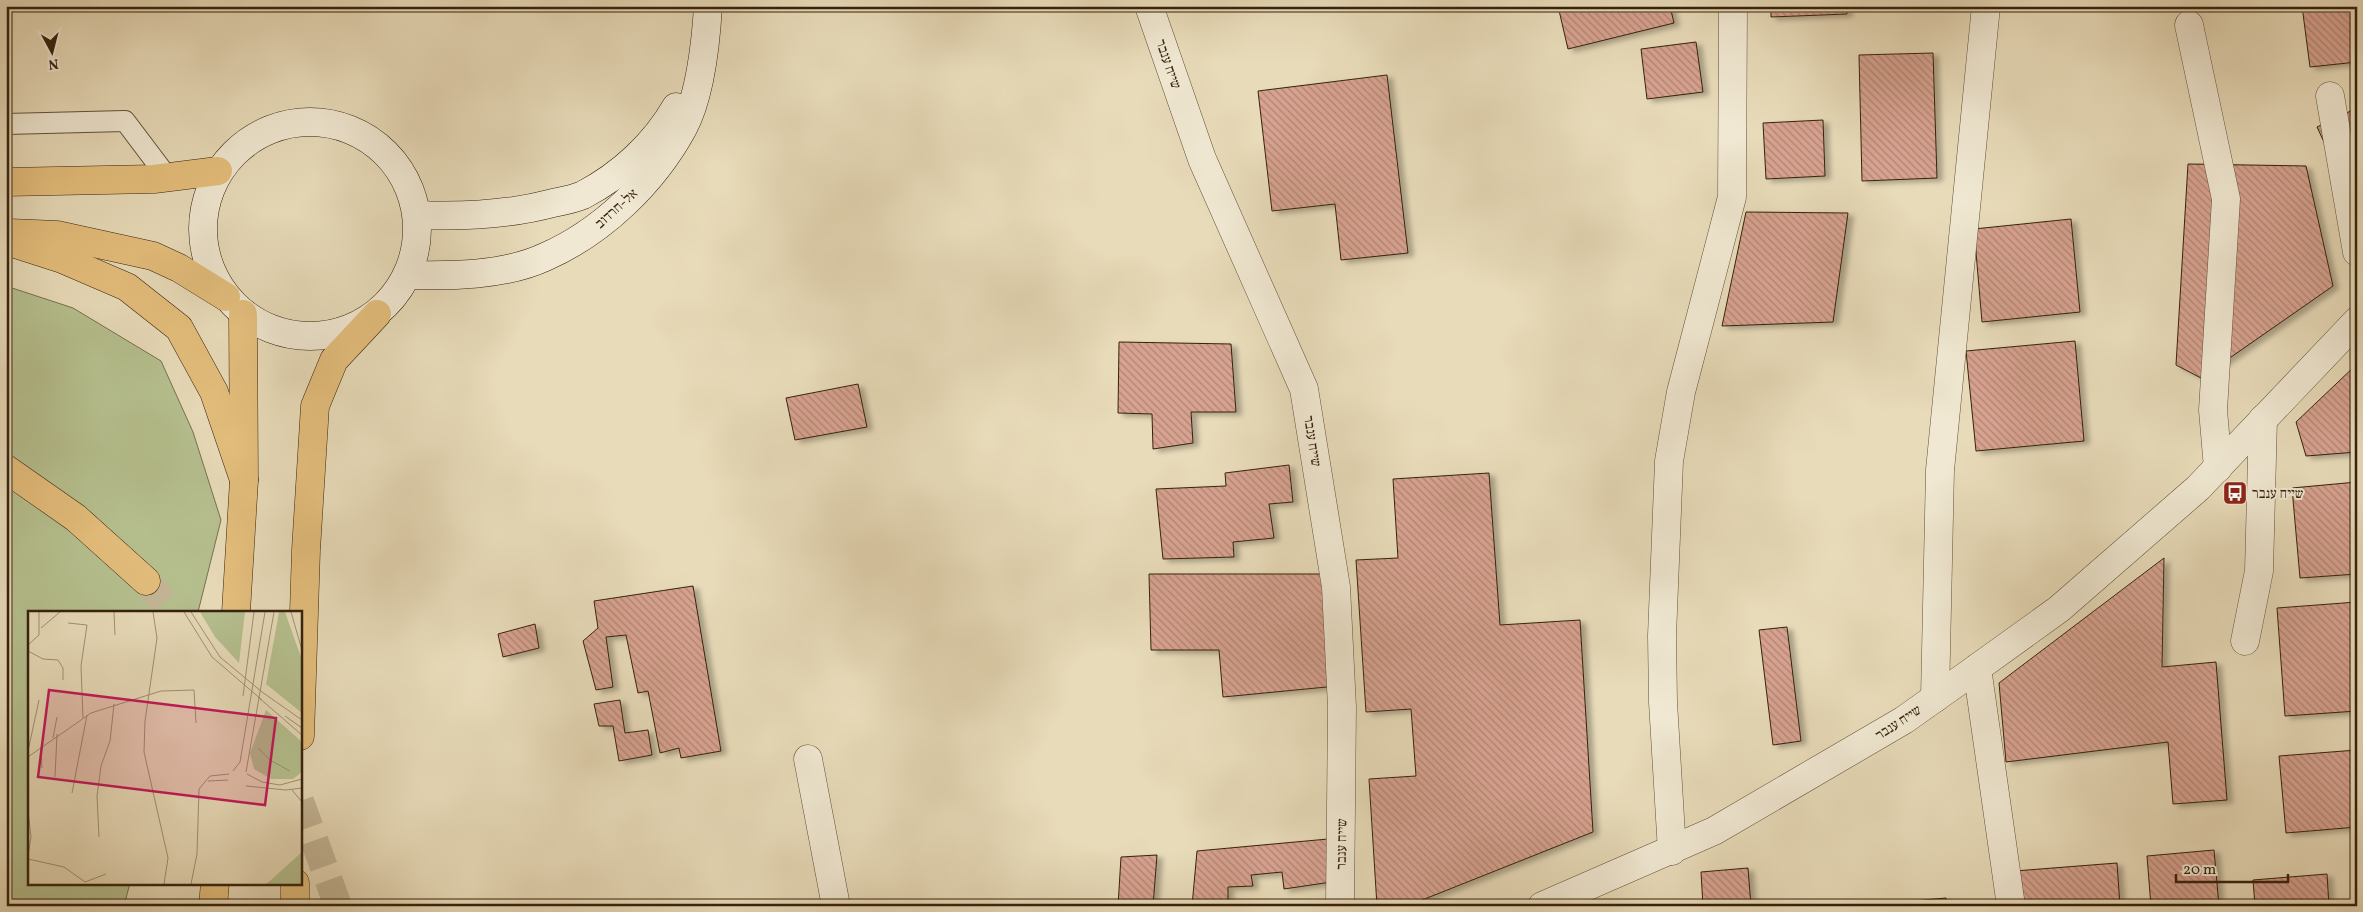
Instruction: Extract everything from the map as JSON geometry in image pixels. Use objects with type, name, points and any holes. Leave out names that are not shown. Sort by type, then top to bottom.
[{"type":"highway","points":[[6,182],[168,178],[218,171]]},
{"type":"highway","points":[[6,233],[57,235],[153,256],[179,268],[234,305],[244,480],[236,611]]},
{"type":"highway","points":[[6,241],[62,259],[127,288],[179,328],[214,392],[244,480]]},
{"type":"highway","points":[[301,705],[306,550],[315,406],[334,360],[377,314]]},
{"type":"highway","points":[[6,469],[76,518],[146,581]]},
{"type":"highway","points":[[213,906],[215,884]]},
{"type":"highway","points":[[295,884],[295,906]]},
{"type":"street","name":"אל-חרדוב","points":[[407,275],[449,276],[500,270],[544,258],[600,226],[651,176],[684,127],[697,87],[706,40],[708,6]]},
{"type":"street","name":"שייח ענבר","points":[[1149,6],[1202,159],[1304,389],[1336,587],[1342,706],[1340,906]]},
{"type":"street","points":[[1672,851],[1663,702],[1662,636],[1669,461],[1681,392],[1732,197],[1732,6]]},
{"type":"street","points":[[1935,698],[1940,470],[1986,6]]},
{"type":"street","points":[[2189,25],[2226,199],[2212,410],[2218,468]]},
{"type":"street","name":"אל-חרדוב","points":[[417,215],[456,217],[521,211],[582,196],[628,166],[668,120],[696,72],[706,40]]},
{"type":"street","points":[[2330,96],[2357,252]]},
{"type":"street","points":[[310,122],[340,126],[367,137],[390,156],[407,180],[417,215],[418,238],[411,267],[397,293],[377,314],[352,329],[324,336],[296,336],[268,328],[234,305],[209,268],[202,235],[205,202],[218,171],[248,140],[268,130],[288,124],[310,122]]},
{"type":"street","name":"שייח ענבר","points":[[1542,906],[1672,851],[1723,826],[1904,720],[1977,668],[2059,609],[2198,488],[2357,321]]},
{"type":"street","points":[[2245,641],[2259,571],[2263,419]]},
{"type":"street","points":[[1977,668],[2011,906]]},
{"type":"street","points":[[808,760],[836,906]]},
{"type":"lane","points":[[6,124],[125,121],[168,178]]},
{"type":"green space","points":[[6,286],[73,308],[161,361],[193,432],[221,520],[198,611],[28,611],[28,884],[130,884],[124,906],[6,906]]},
{"type":"building","points":[[1558,6],[1670,6],[1674,23],[1568,49]]},
{"type":"building","points":[[1771,6],[1847,6],[1847,14],[1771,17]]},
{"type":"building","points":[[2302,6],[2357,6],[2357,62],[2310,67]]},
{"type":"building","points":[[1696,42],[1703,92],[1647,99],[1641,49]]},
{"type":"building","points":[[1933,53],[1937,178],[1862,181],[1859,55]]},
{"type":"building","points":[[1387,75],[1408,253],[1341,260],[1335,204],[1272,211],[1258,91]]},
{"type":"building","points":[[2357,108],[2357,213],[2317,127]]},
{"type":"building","points":[[1823,120],[1825,176],[1766,179],[1763,123]]},
{"type":"building","points":[[2188,164],[2306,166],[2333,286],[2201,378],[2176,365]]},
{"type":"building","points":[[1746,212],[1848,213],[1833,322],[1722,326]]},
{"type":"building","points":[[2071,219],[2080,312],[1982,322],[1974,229]]},
{"type":"building","points":[[2075,341],[2084,441],[1976,451],[1966,351]]},
{"type":"building","points":[[1119,342],[1231,344],[1236,412],[1191,412],[1193,443],[1153,449],[1152,414],[1118,413]]},
{"type":"building","points":[[2357,364],[2357,452],[2306,456],[2296,422]]},
{"type":"building","points":[[858,384],[867,427],[795,440],[786,398]]},
{"type":"building","points":[[1289,465],[1293,502],[1269,504],[1274,538],[1233,542],[1234,557],[1163,559],[1156,489],[1226,486],[1225,473]]},
{"type":"building","points":[[1489,473],[1500,625],[1580,620],[1593,832],[1407,906],[1377,906],[1369,779],[1416,776],[1411,709],[1366,712],[1356,560],[1398,558],[1393,479]]},
{"type":"building","points":[[2357,482],[2357,574],[2300,578],[2292,488]]},
{"type":"building","points":[[2164,558],[2162,667],[2216,662],[2227,800],[2173,804],[2168,742],[2006,762],[1999,683]]},
{"type":"building","points":[[1149,574],[1332,574],[1337,686],[1223,697],[1219,650],[1151,650]]},
{"type":"building","points":[[693,586],[721,751],[681,758],[679,748],[660,753],[648,691],[638,693],[626,635],[606,637],[613,687],[596,690],[583,641],[598,628],[594,601]]},
{"type":"building","points":[[2357,602],[2357,711],[2285,716],[2277,608]]},
{"type":"building","points":[[535,624],[539,648],[503,657],[498,634]]},
{"type":"building","points":[[1787,627],[1801,741],[1773,745],[1759,630]]},
{"type":"building","points":[[620,700],[625,733],[648,730],[652,755],[619,761],[613,726],[599,726],[594,704]]},
{"type":"building","points":[[2357,750],[2357,827],[2286,833],[2279,756]]},
{"type":"building","points":[[1339,838],[1338,881],[1284,889],[1282,872],[1251,875],[1253,886],[1228,887],[1228,906],[1192,906],[1197,851]]},
{"type":"building","points":[[2214,850],[2219,906],[2151,906],[2147,856]]},
{"type":"building","points":[[1157,855],[1153,906],[1118,906],[1121,857]]},
{"type":"building","points":[[2117,863],[2120,906],[2018,906],[2015,871]]},
{"type":"building","points":[[1748,868],[1751,906],[1703,906],[1701,872]]},
{"type":"building","points":[[2327,874],[2329,906],[2255,906],[2253,880]]},
{"type":"building","points":[[1946,898],[1946,906],[1857,906]]},
{"type":"tunnel","points":[[146,581],[171,611]]},
{"type":"tunnel","points":[[301,804],[338,906]]},
{"type":"place","name":"שייח ענבר","points":[[2235,493]]}]
